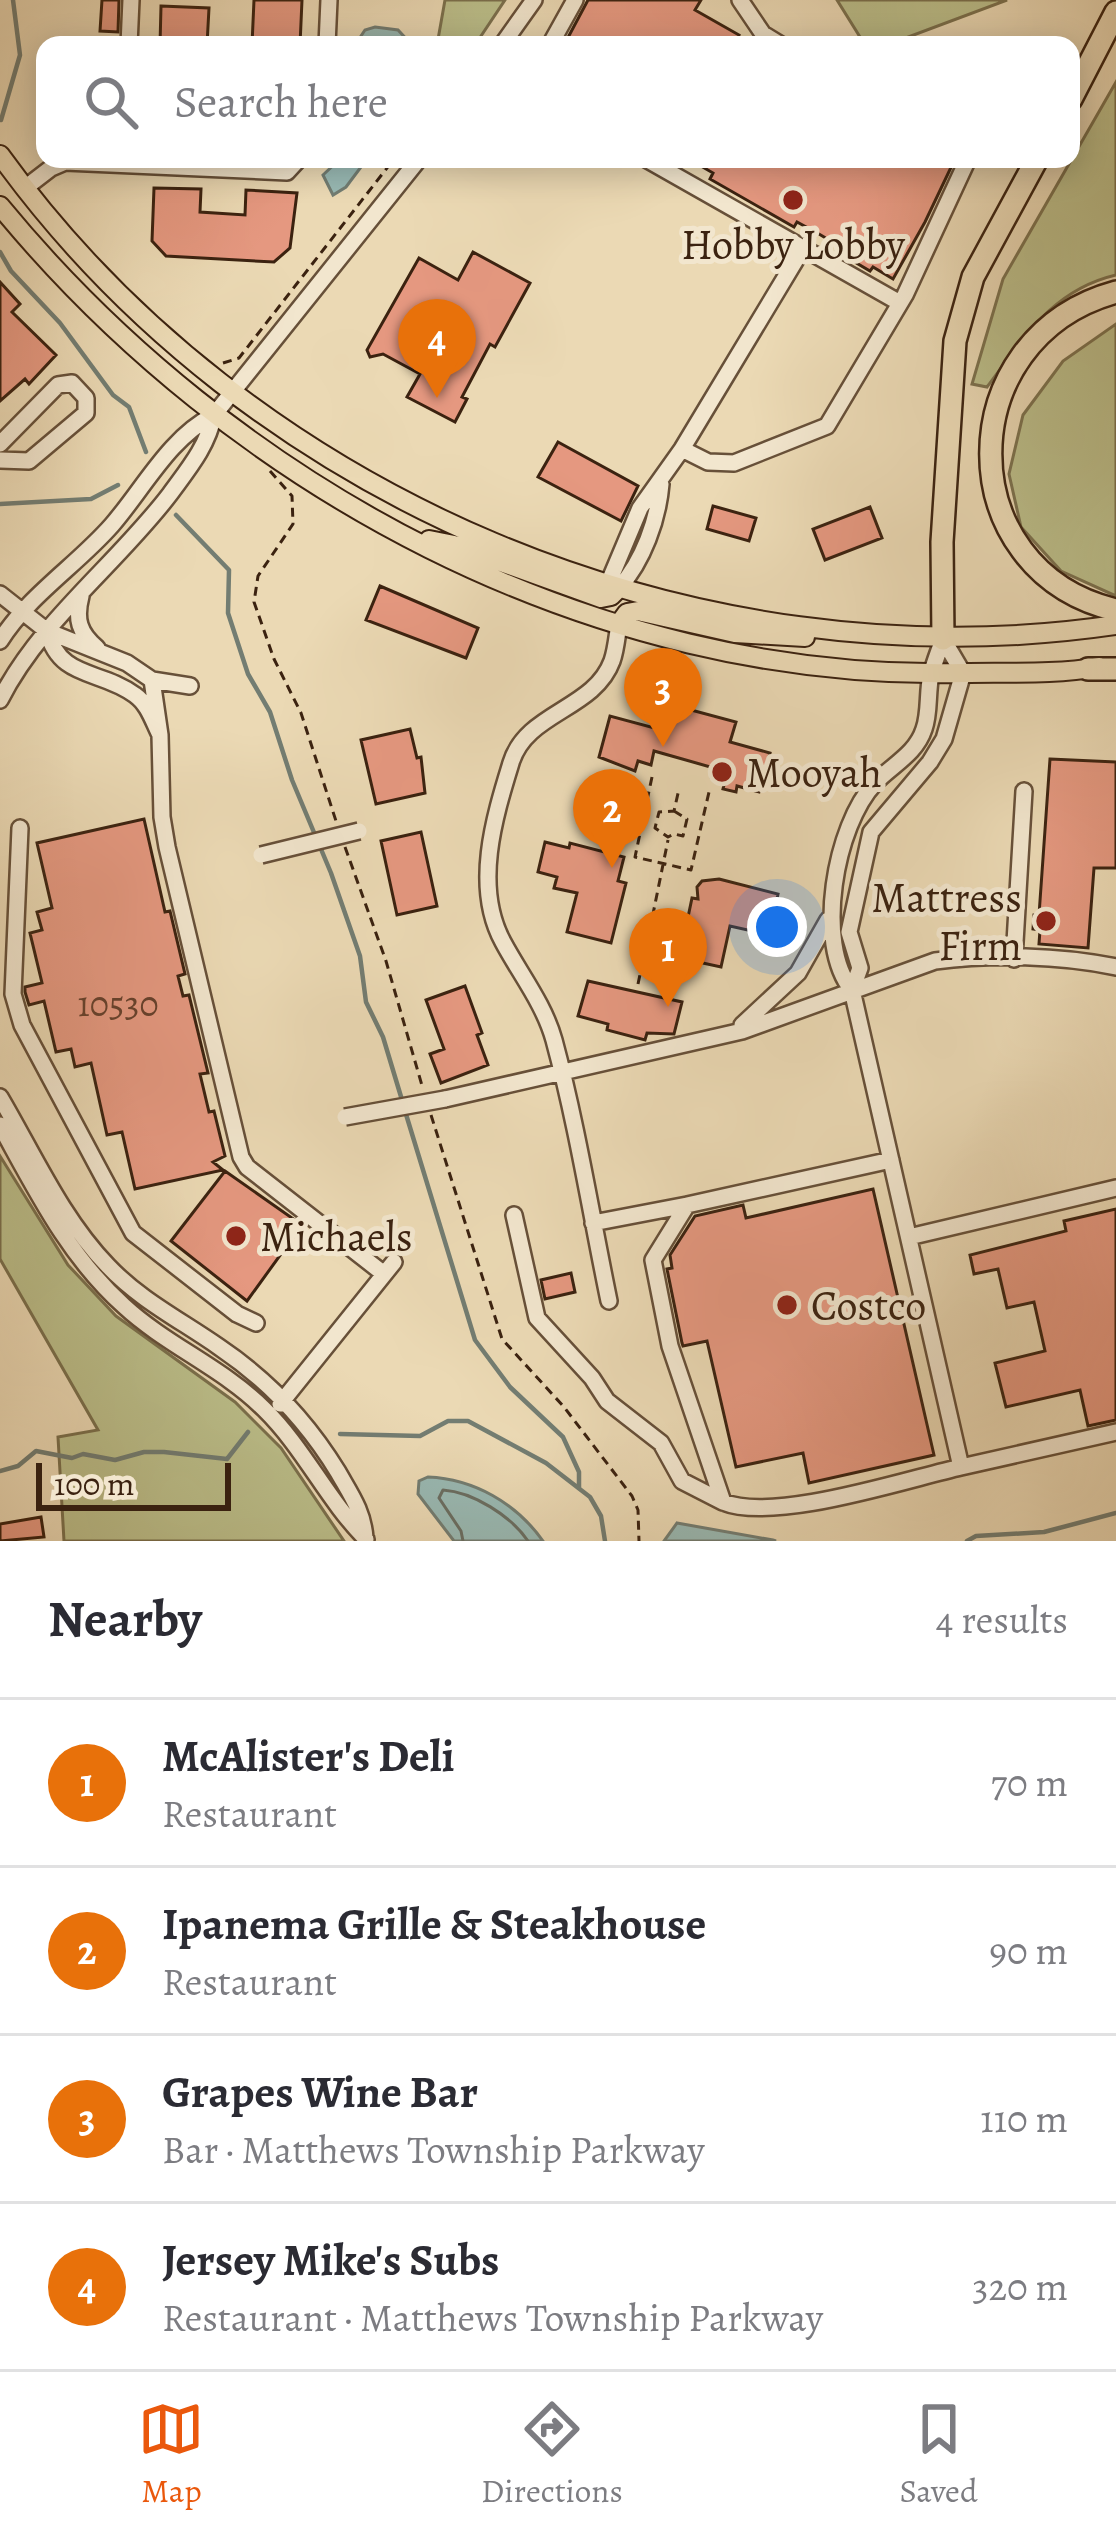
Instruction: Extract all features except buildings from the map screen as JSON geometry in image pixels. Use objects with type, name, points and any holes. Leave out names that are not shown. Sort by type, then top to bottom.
[{"type":"highway","points":[[1080,82],[1116,12]]},
{"type":"highway","points":[[943,639],[942,542],[955,341],[974,278],[1031,168]]},
{"type":"highway","points":[[1116,292],[1080,304],[1032,338],[997,404],[991,471],[1005,520],[1022,550],[1045,574],[1071,591],[1116,610]]},
{"type":"highway","points":[[1088,669],[1116,667]]},
{"type":"main road","points":[[0,155],[112,285],[232,392],[365,481],[520,553],[702,610],[834,633],[943,639],[1116,626]]},
{"type":"main road","points":[[0,206],[92,310],[214,415],[303,478],[412,538],[550,601],[619,625],[767,659],[931,676],[1088,669]]},
{"type":"main road","points":[[412,538],[454,544],[601,598],[611,596],[614,586]]},
{"type":"main road","points":[[619,625],[628,613],[638,610],[735,633],[792,639],[834,633]]},
{"type":"street","points":[[129,36],[131,0]]},
{"type":"street","points":[[327,36],[329,0]]},
{"type":"street","points":[[508,36],[534,0]]},
{"type":"street","points":[[555,36],[575,0]]},
{"type":"street","points":[[740,0],[766,36]]},
{"type":"street","points":[[26,188],[51,168]]},
{"type":"street","points":[[227,168],[287,172],[291,168]]},
{"type":"street","points":[[0,700],[46,631],[155,514],[199,456],[214,415],[409,168]]},
{"type":"street","points":[[662,168],[900,303]]},
{"type":"street","points":[[682,449],[708,462],[734,463],[827,426],[900,303],[964,168]]},
{"type":"street","points":[[614,586],[632,574],[656,517],[661,484],[802,248]]},
{"type":"street","points":[[0,444],[58,385],[72,383],[86,398],[86,413],[29,461],[0,460]]},
{"type":"street","points":[[0,641],[110,526],[178,440],[193,425],[214,415]]},
{"type":"street","points":[[0,594],[46,631],[152,680],[190,686]]},
{"type":"street","points":[[81,596],[77,620],[82,633],[104,654]]},
{"type":"street","points":[[609,1301],[553,1035],[500,937],[492,912],[488,861],[512,757],[536,726],[590,692],[603,676],[612,661],[619,625]]},
{"type":"street","points":[[46,631],[52,653],[63,662],[132,692],[147,708],[160,735]]},
{"type":"street","points":[[852,990],[860,968],[852,947],[851,914],[871,832],[944,739],[963,673],[943,639]]},
{"type":"street","points":[[943,639],[931,676],[925,728],[915,747],[874,784],[852,821],[832,912],[835,960],[839,975],[852,990],[961,1467]]},
{"type":"street","points":[[152,680],[167,847],[242,1157],[248,1167],[389,1268],[271,1416]]},
{"type":"street","points":[[1014,959],[1024,791]]},
{"type":"street","points":[[20,828],[13,994],[22,1025],[133,1233],[237,1314],[256,1323]]},
{"type":"street","points":[[260,855],[359,831]]},
{"type":"street","points":[[731,1034],[764,1009],[798,973],[832,912]]},
{"type":"street","points":[[345,1117],[731,1034],[934,961],[1088,961],[1116,967]]},
{"type":"street","points":[[0,1096],[74,1224],[105,1264],[284,1400],[325,1450],[364,1515],[366,1540]]},
{"type":"street","points":[[0,1125],[62,1235],[91,1273],[127,1310],[243,1390],[271,1416],[366,1540]]},
{"type":"street","points":[[592,1223],[891,1160]]},
{"type":"street","points":[[908,1237],[1116,1188]]},
{"type":"street","points":[[687,1205],[653,1260],[670,1346],[723,1502]]},
{"type":"street","points":[[514,1215],[537,1318],[607,1401],[661,1443],[682,1481],[743,1510],[785,1507],[1116,1432]]},
{"type":"path","points":[[221,363],[239,358],[387,168]]},
{"type":"path","points":[[269,469],[292,496],[293,524],[258,577],[254,602],[314,747],[425,1095]]},
{"type":"path","points":[[652,777],[635,857],[691,870],[709,791]]},
{"type":"path","points":[[674,811],[679,789]]},
{"type":"path","points":[[674,811],[687,819],[683,836],[668,837],[655,828],[659,812],[674,811]]},
{"type":"path","points":[[638,984],[650,926],[646,919],[652,914],[668,837]]},
{"type":"path","points":[[431,1115],[502,1339],[564,1407],[632,1496],[640,1541]]},
{"type":"green space","points":[[445,0],[505,0],[481,36],[439,36]]},
{"type":"green space","points":[[837,0],[1007,0],[911,36],[859,36]]},
{"type":"green space","points":[[1116,82],[1116,275],[1057,304],[987,387],[972,384],[1003,279],[1067,168],[1080,168],[1080,145]]},
{"type":"green space","points":[[1116,324],[1116,596],[1061,571],[1021,527],[1009,474],[1023,415],[1063,361]]},
{"type":"green space","points":[[0,1156],[68,1265],[116,1316],[235,1402],[281,1448],[344,1541],[64,1541],[58,1437],[98,1430],[0,1259]]},
{"type":"water","points":[[365,30],[398,30],[404,36],[361,36]]},
{"type":"water","points":[[330,168],[360,168],[333,195],[323,175]]},
{"type":"water","points":[[428,1477],[462,1482],[493,1495],[543,1541],[454,1541],[418,1494],[419,1481]]},
{"type":"water","points":[[677,1523],[773,1540],[776,1541],[664,1541]]},
{"type":"waterway","points":[[1,120],[20,55],[13,0]]},
{"type":"waterway","points":[[0,252],[113,395],[129,407],[146,452]]},
{"type":"waterway","points":[[0,504],[91,499],[118,485]]},
{"type":"waterway","points":[[176,515],[229,570],[228,613],[248,674],[270,712],[331,873],[360,956],[366,1002],[383,1037],[402,1100]]},
{"type":"waterway","points":[[405,1111],[475,1340],[510,1387],[563,1437],[579,1472],[579,1488]]},
{"type":"waterway","points":[[340,1434],[420,1436],[448,1421],[468,1421],[546,1463],[590,1497],[601,1516],[605,1541]]},
{"type":"waterway","points":[[0,1471],[18,1466],[36,1451],[115,1460],[144,1452],[227,1459],[248,1432]]},
{"type":"waterway","points":[[967,1541],[976,1536],[1044,1532],[1116,1513]]},
{"type":"place","name":"Hobby Lobby","points":[[793,200]]},
{"type":"place","name":"Jersey Mike's Subs","points":[[437,398]]},
{"type":"place","name":"Grapes Wine Bar","points":[[663,747]]},
{"type":"place","name":"Mooyah","points":[[722,772]]},
{"type":"place","name":"Ipanema Grille & Steakhouse","points":[[612,868]]},
{"type":"place","name":"Mattress Firm","points":[[1046,921]]},
{"type":"place","name":"McAlister's Deli","points":[[668,1007]]},
{"type":"place","name":"Michaels","points":[[236,1236]]},
{"type":"place","name":"Costco","points":[[787,1305]]}]
